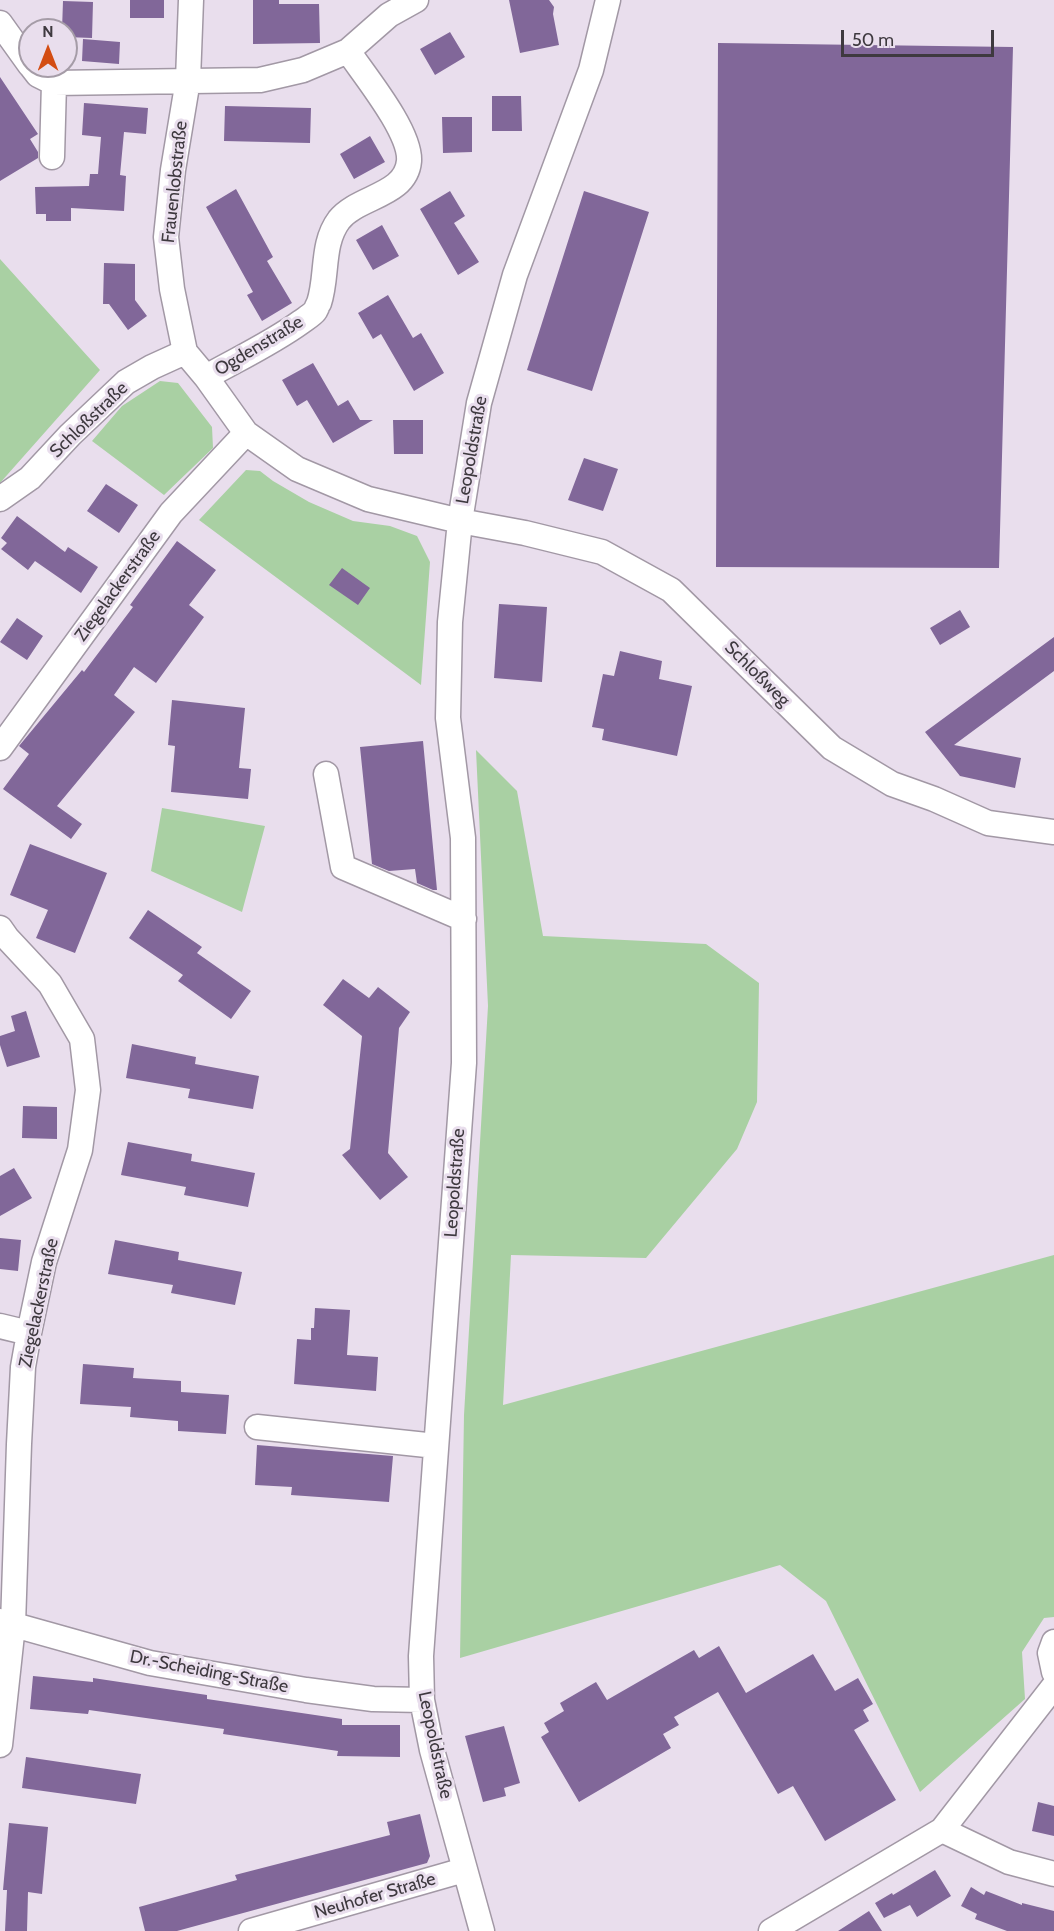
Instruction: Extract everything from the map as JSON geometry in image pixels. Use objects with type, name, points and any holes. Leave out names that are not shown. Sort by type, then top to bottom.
[{"type":"street","name":"Frauenlobstraße","points":[[191,0],[188,80],[172,170],[166,237],[172,289],[185,352],[206,376],[246,433],[297,469],[368,499],[460,521]]},
{"type":"street","points":[[44,78],[54,83],[260,80],[303,70],[348,51],[389,15],[416,0]]},
{"type":"street","name":"Leopoldstraße","points":[[482,1931],[432,1749],[422,1700],[421,1656],[464,1063],[463,838],[448,718],[450,622],[460,521],[479,403],[515,275],[591,69],[608,0]]},
{"type":"street","points":[[0,23],[18,47]]},
{"type":"street","name":"Ogdenstraße","points":[[206,376],[293,327],[316,311],[322,292],[326,254],[332,232],[340,218],[393,187],[403,177],[409,162],[403,132],[348,51]]},
{"type":"street","points":[[52,157],[54,83]]},
{"type":"street","name":"Schloßstraße","points":[[0,500],[30,478],[70,435],[126,382],[185,352]]},
{"type":"street","name":"Ziegelackerstraße","points":[[0,748],[171,513],[246,433]]},
{"type":"street","name":"Schloßweg","points":[[460,521],[525,533],[602,552],[671,590],[832,748],[892,784],[934,799],[988,823],[1054,832]]},
{"type":"street","points":[[326,774],[343,867],[464,919]]},
{"type":"street","name":"Ziegelackerstraße","points":[[0,928],[50,984],[82,1039],[88,1090],[80,1150],[44,1262],[23,1367],[0,1745]]},
{"type":"street","points":[[0,1326],[29,1333]]},
{"type":"street","points":[[257,1427],[436,1446]]},
{"type":"street","name":"Dr.-Scheiding-Straße","points":[[6,1623],[150,1663],[306,1690],[373,1699],[422,1700]]},
{"type":"street","points":[[1054,1642],[1050,1653],[1054,1672]]},
{"type":"street","points":[[771,1931],[942,1830],[1054,1686]]},
{"type":"street","points":[[942,1830],[1009,1862],[1054,1874]]},
{"type":"street","name":"Neuhofer Straße","points":[[251,1931],[464,1870]]},
{"type":"green space","points":[[0,259],[100,370],[0,483]]},
{"type":"green space","points":[[160,381],[178,383],[212,427],[213,448],[164,495],[92,441],[122,406]]},
{"type":"green space","points":[[246,470],[260,471],[309,502],[353,521],[390,526],[417,536],[430,562],[421,685],[199,520]]},
{"type":"green space","points":[[476,750],[517,791],[543,936],[706,944],[759,983],[757,1102],[737,1149],[646,1258],[511,1255],[503,1405],[1054,1255],[1054,1617],[1044,1618],[1022,1652],[1025,1699],[920,1792],[826,1601],[780,1565],[460,1658],[464,1415],[488,1006]]},
{"type":"green space","points":[[162,808],[265,826],[242,912],[151,871]]},
{"type":"building","points":[[130,0],[164,0],[164,18],[130,18]]},
{"type":"building","points":[[253,0],[279,0],[279,4],[319,4],[320,43],[253,44]]},
{"type":"building","points":[[509,0],[549,0],[554,7],[553,14],[559,45],[520,53]]},
{"type":"building","points":[[63,1],[93,2],[92,38],[78,37],[78,18],[62,18]]},
{"type":"building","points":[[450,32],[465,57],[435,75],[420,49]]},
{"type":"building","points":[[83,39],[120,42],[119,64],[82,61]]},
{"type":"building","points":[[718,43],[1013,47],[999,568],[716,567]]},
{"type":"building","points":[[0,77],[38,134],[30,139],[38,152],[38,158],[0,181]]},
{"type":"building","points":[[492,96],[521,96],[522,131],[492,131]]},
{"type":"building","points":[[84,103],[148,108],[146,134],[124,132],[120,175],[126,176],[124,211],[71,208],[71,221],[46,221],[46,214],[36,214],[35,187],[89,186],[90,174],[98,174],[101,137],[82,135]]},
{"type":"building","points":[[225,106],[311,108],[310,143],[224,141]]},
{"type":"building","points":[[442,117],[472,117],[472,152],[443,153]]},
{"type":"building","points":[[370,136],[385,162],[354,179],[340,154]]},
{"type":"building","points":[[236,189],[273,257],[267,261],[292,303],[262,321],[247,295],[253,292],[206,207]]},
{"type":"building","points":[[450,191],[465,216],[454,223],[479,262],[458,275],[420,209]]},
{"type":"building","points":[[584,191],[649,212],[592,391],[527,370]]},
{"type":"building","points":[[382,225],[399,256],[373,270],[356,240]]},
{"type":"building","points":[[104,263],[135,264],[135,300],[147,316],[128,330],[109,304],[103,304]]},
{"type":"building","points":[[388,295],[413,338],[421,333],[444,373],[414,391],[381,334],[373,339],[358,313]]},
{"type":"building","points":[[313,363],[338,406],[348,400],[360,420],[373,420],[333,443],[307,400],[297,406],[282,380]]},
{"type":"building","points":[[393,420],[423,420],[423,454],[394,454]]},
{"type":"building","points":[[584,458],[618,469],[603,511],[568,500]]},
{"type":"building","points":[[106,484],[138,505],[119,533],[87,511]]},
{"type":"building","points":[[17,516],[65,552],[68,547],[98,567],[81,593],[35,561],[28,570],[1,549],[7,543],[1,538]]},
{"type":"building","points":[[177,541],[216,570],[189,605],[204,617],[156,683],[134,667],[114,695],[135,712],[57,806],[82,824],[71,839],[3,789],[29,754],[19,746],[82,670],[84,672],[133,607],[130,605]]},
{"type":"building","points":[[342,568],[370,588],[358,605],[329,585]]},
{"type":"building","points":[[499,604],[547,607],[542,682],[494,678]]},
{"type":"building","points":[[960,610],[970,627],[940,645],[930,628]]},
{"type":"building","points":[[17,618],[43,636],[27,660],[0,642]]},
{"type":"building","points":[[1054,637],[1054,671],[954,745],[1021,758],[1015,788],[960,776],[925,732]]},
{"type":"building","points":[[620,651],[662,661],[659,679],[692,686],[677,756],[602,740],[604,729],[592,727],[603,674],[614,676]]},
{"type":"building","points":[[172,700],[245,708],[239,768],[251,769],[248,799],[171,792],[175,746],[168,745]]},
{"type":"building","points":[[423,741],[437,890],[417,883],[415,869],[389,871],[372,864],[360,747]]},
{"type":"building","points":[[30,844],[107,873],[75,953],[36,938],[48,910],[10,895]]},
{"type":"building","points":[[148,910],[202,947],[197,953],[251,991],[231,1019],[178,981],[183,975],[129,938]]},
{"type":"building","points":[[343,979],[369,998],[378,987],[410,1012],[399,1028],[388,1153],[408,1177],[380,1200],[342,1155],[350,1149],[362,1036],[323,1005]]},
{"type":"building","points":[[26,1011],[40,1057],[7,1067],[0,1045],[0,1036],[15,1031],[11,1016]]},
{"type":"building","points":[[132,1044],[196,1057],[195,1064],[259,1076],[253,1109],[188,1098],[190,1089],[126,1078]]},
{"type":"building","points":[[23,1106],[57,1107],[57,1139],[22,1138]]},
{"type":"building","points":[[128,1142],[192,1154],[191,1161],[255,1173],[248,1207],[184,1195],[186,1187],[121,1175]]},
{"type":"building","points":[[14,1168],[32,1198],[0,1216],[0,1176]]},
{"type":"building","points":[[0,1238],[21,1240],[18,1271],[0,1269]]},
{"type":"building","points":[[115,1240],[179,1252],[178,1260],[242,1272],[235,1305],[171,1293],[173,1285],[108,1274]]},
{"type":"building","points":[[315,1308],[350,1310],[347,1355],[378,1357],[376,1391],[294,1384],[297,1339],[311,1340]]},
{"type":"building","points":[[83,1364],[134,1368],[133,1378],[181,1381],[181,1392],[229,1395],[226,1434],[178,1431],[178,1421],[130,1417],[131,1407],[80,1404]]},
{"type":"building","points":[[257,1445],[393,1456],[389,1502],[291,1495],[292,1487],[255,1485]]},
{"type":"building","points":[[719,1646],[746,1693],[813,1654],[835,1691],[858,1678],[873,1704],[863,1710],[869,1721],[854,1730],[896,1800],[825,1841],[793,1786],[778,1794],[718,1692],[674,1717],[679,1725],[663,1734],[671,1748],[579,1802],[541,1737],[549,1732],[544,1723],[564,1711],[560,1703],[596,1682],[607,1700],[694,1650],[699,1658]]},
{"type":"building","points":[[33,1676],[93,1682],[93,1678],[207,1695],[207,1699],[342,1719],[342,1725],[400,1725],[400,1757],[337,1756],[338,1751],[223,1734],[224,1729],[89,1710],[88,1714],[30,1709]]},
{"type":"building","points":[[504,1726],[520,1783],[504,1788],[506,1796],[483,1802],[465,1736]]},
{"type":"building","points":[[26,1757],[141,1774],[136,1804],[22,1788]]},
{"type":"building","points":[[1038,1802],[1054,1806],[1054,1836],[1032,1831]]},
{"type":"building","points":[[420,1814],[430,1856],[427,1863],[177,1931],[145,1931],[139,1907],[237,1880],[235,1875],[390,1835],[387,1822]]},
{"type":"building","points":[[9,1823],[48,1827],[42,1894],[28,1892],[27,1931],[5,1931],[7,1890],[3,1890]]},
{"type":"building","points":[[935,1870],[951,1896],[917,1917],[910,1905],[884,1918],[875,1903]]},
{"type":"building","points":[[971,1887],[984,1895],[986,1891],[1022,1905],[1022,1903],[1054,1911],[1054,1931],[1007,1931],[975,1919],[977,1914],[961,1906]]},
{"type":"building","points":[[869,1911],[882,1931],[838,1931]]}]
